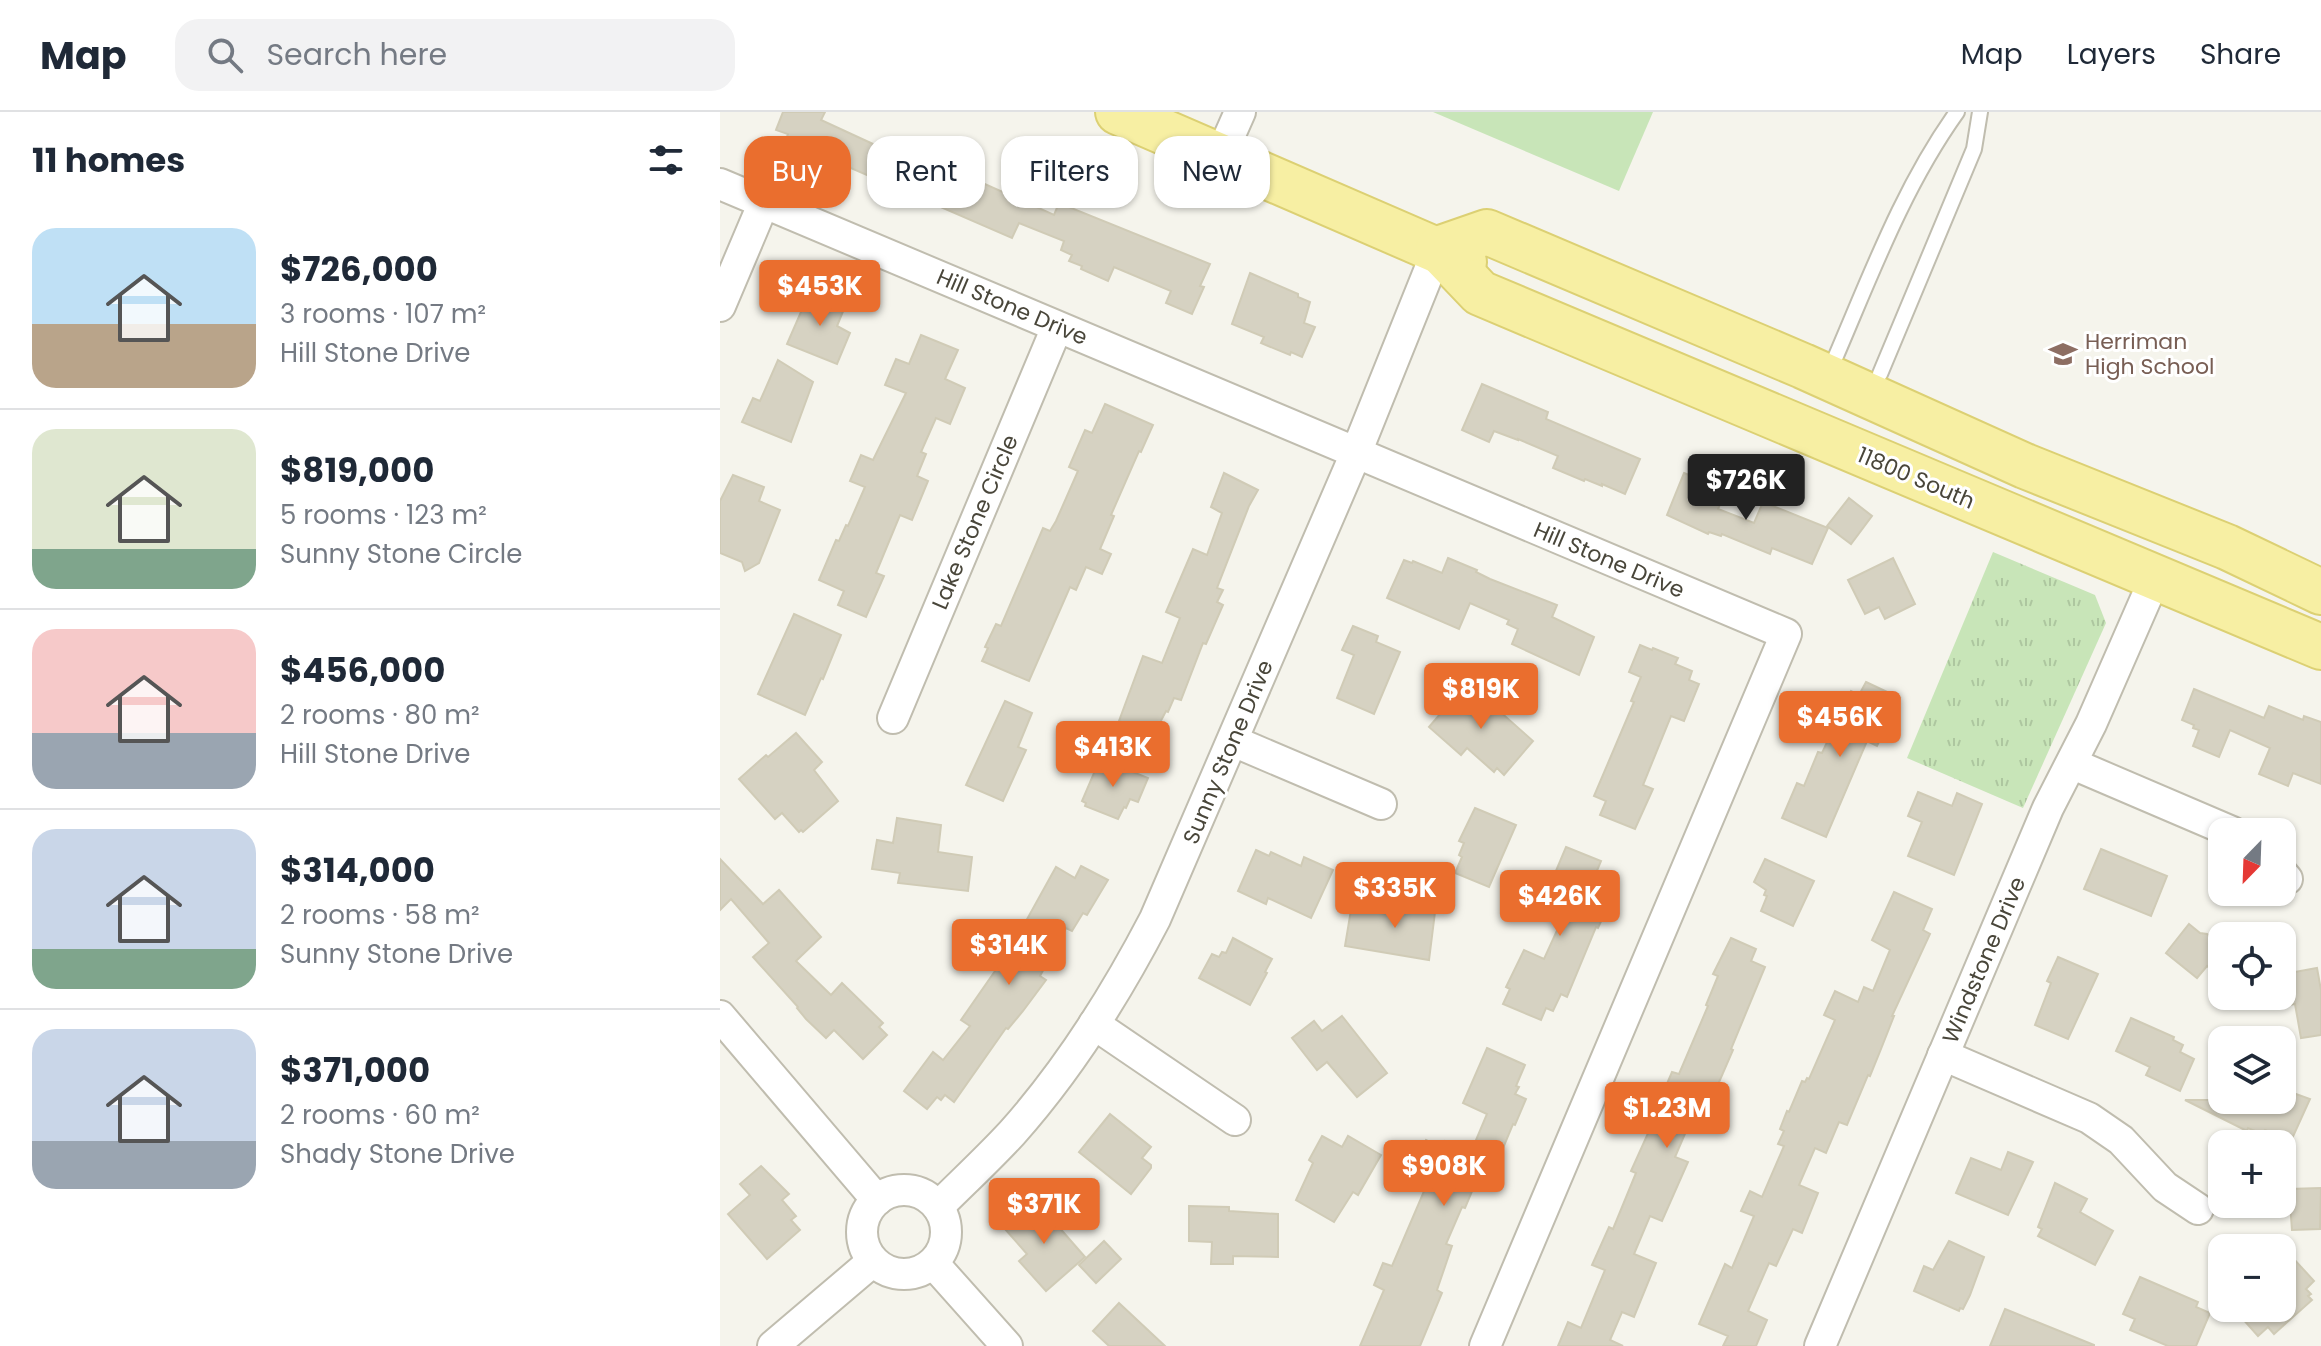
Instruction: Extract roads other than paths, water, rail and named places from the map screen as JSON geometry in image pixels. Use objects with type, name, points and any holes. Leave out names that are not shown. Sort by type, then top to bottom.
[{"type":"main road","name":"11800 South","points":[[1118,112],[1175,136]]},
{"type":"main road","name":"11800 South","points":[[1270,176],[1438,249],[1480,293],[2321,647]]},
{"type":"main road","points":[[1438,249],[1487,232],[1820,361],[1875,385],[2025,466],[2227,547],[2321,595]]},
{"type":"main road","points":[[1438,249],[1528,292],[1818,412],[1853,416],[1866,409],[1875,385]]},
{"type":"main road","points":[[2025,466],[2040,492],[2066,512],[2137,546],[2148,557],[2155,578],[2210,566],[2251,584],[2287,594],[2321,595]]},
{"type":"street","points":[[1229,136],[1240,112]]},
{"type":"street","name":"Hill Stone Drive","points":[[720,184],[744,194]]},
{"type":"street","points":[[720,306],[761,208]]},
{"type":"street","name":"Hill Stone Drive","points":[[778,208],[1786,634],[1485,1346]]},
{"type":"street","name":"Sunny Stone Drive","points":[[938,1207],[1013,1131],[1060,1072],[1138,953],[1356,453],[1438,249]]},
{"type":"street","name":"Lake Stone Circle","points":[[893,718],[1057,327]]},
{"type":"street","name":"Windstone Drive","points":[[1823,1345],[2048,808],[2073,764],[2155,578]]},
{"type":"street","points":[[1233,741],[1381,804]]},
{"type":"street","points":[[2073,764],[2208,822]]},
{"type":"street","points":[[720,1016],[877,1200]]},
{"type":"street","points":[[1094,1024],[1235,1120]]},
{"type":"street","points":[[1943,1055],[2089,1118],[2121,1140],[2165,1187],[2198,1209]]},
{"type":"street","points":[[903,1190],[929,1198],[938,1207],[947,1230],[946,1242],[933,1263],[922,1271],[896,1274],[873,1261],[862,1236],[868,1210],[877,1200],[903,1190]]},
{"type":"street","points":[[773,1346],[873,1261]]},
{"type":"street","points":[[933,1263],[1007,1346]]},
{"type":"lane","points":[[1820,361],[1903,201],[1957,112]]},
{"type":"lane","points":[[1875,385],[1974,149],[1980,112]]},
{"type":"place","name":"Herriman High School","points":[[2063,354]]}]
